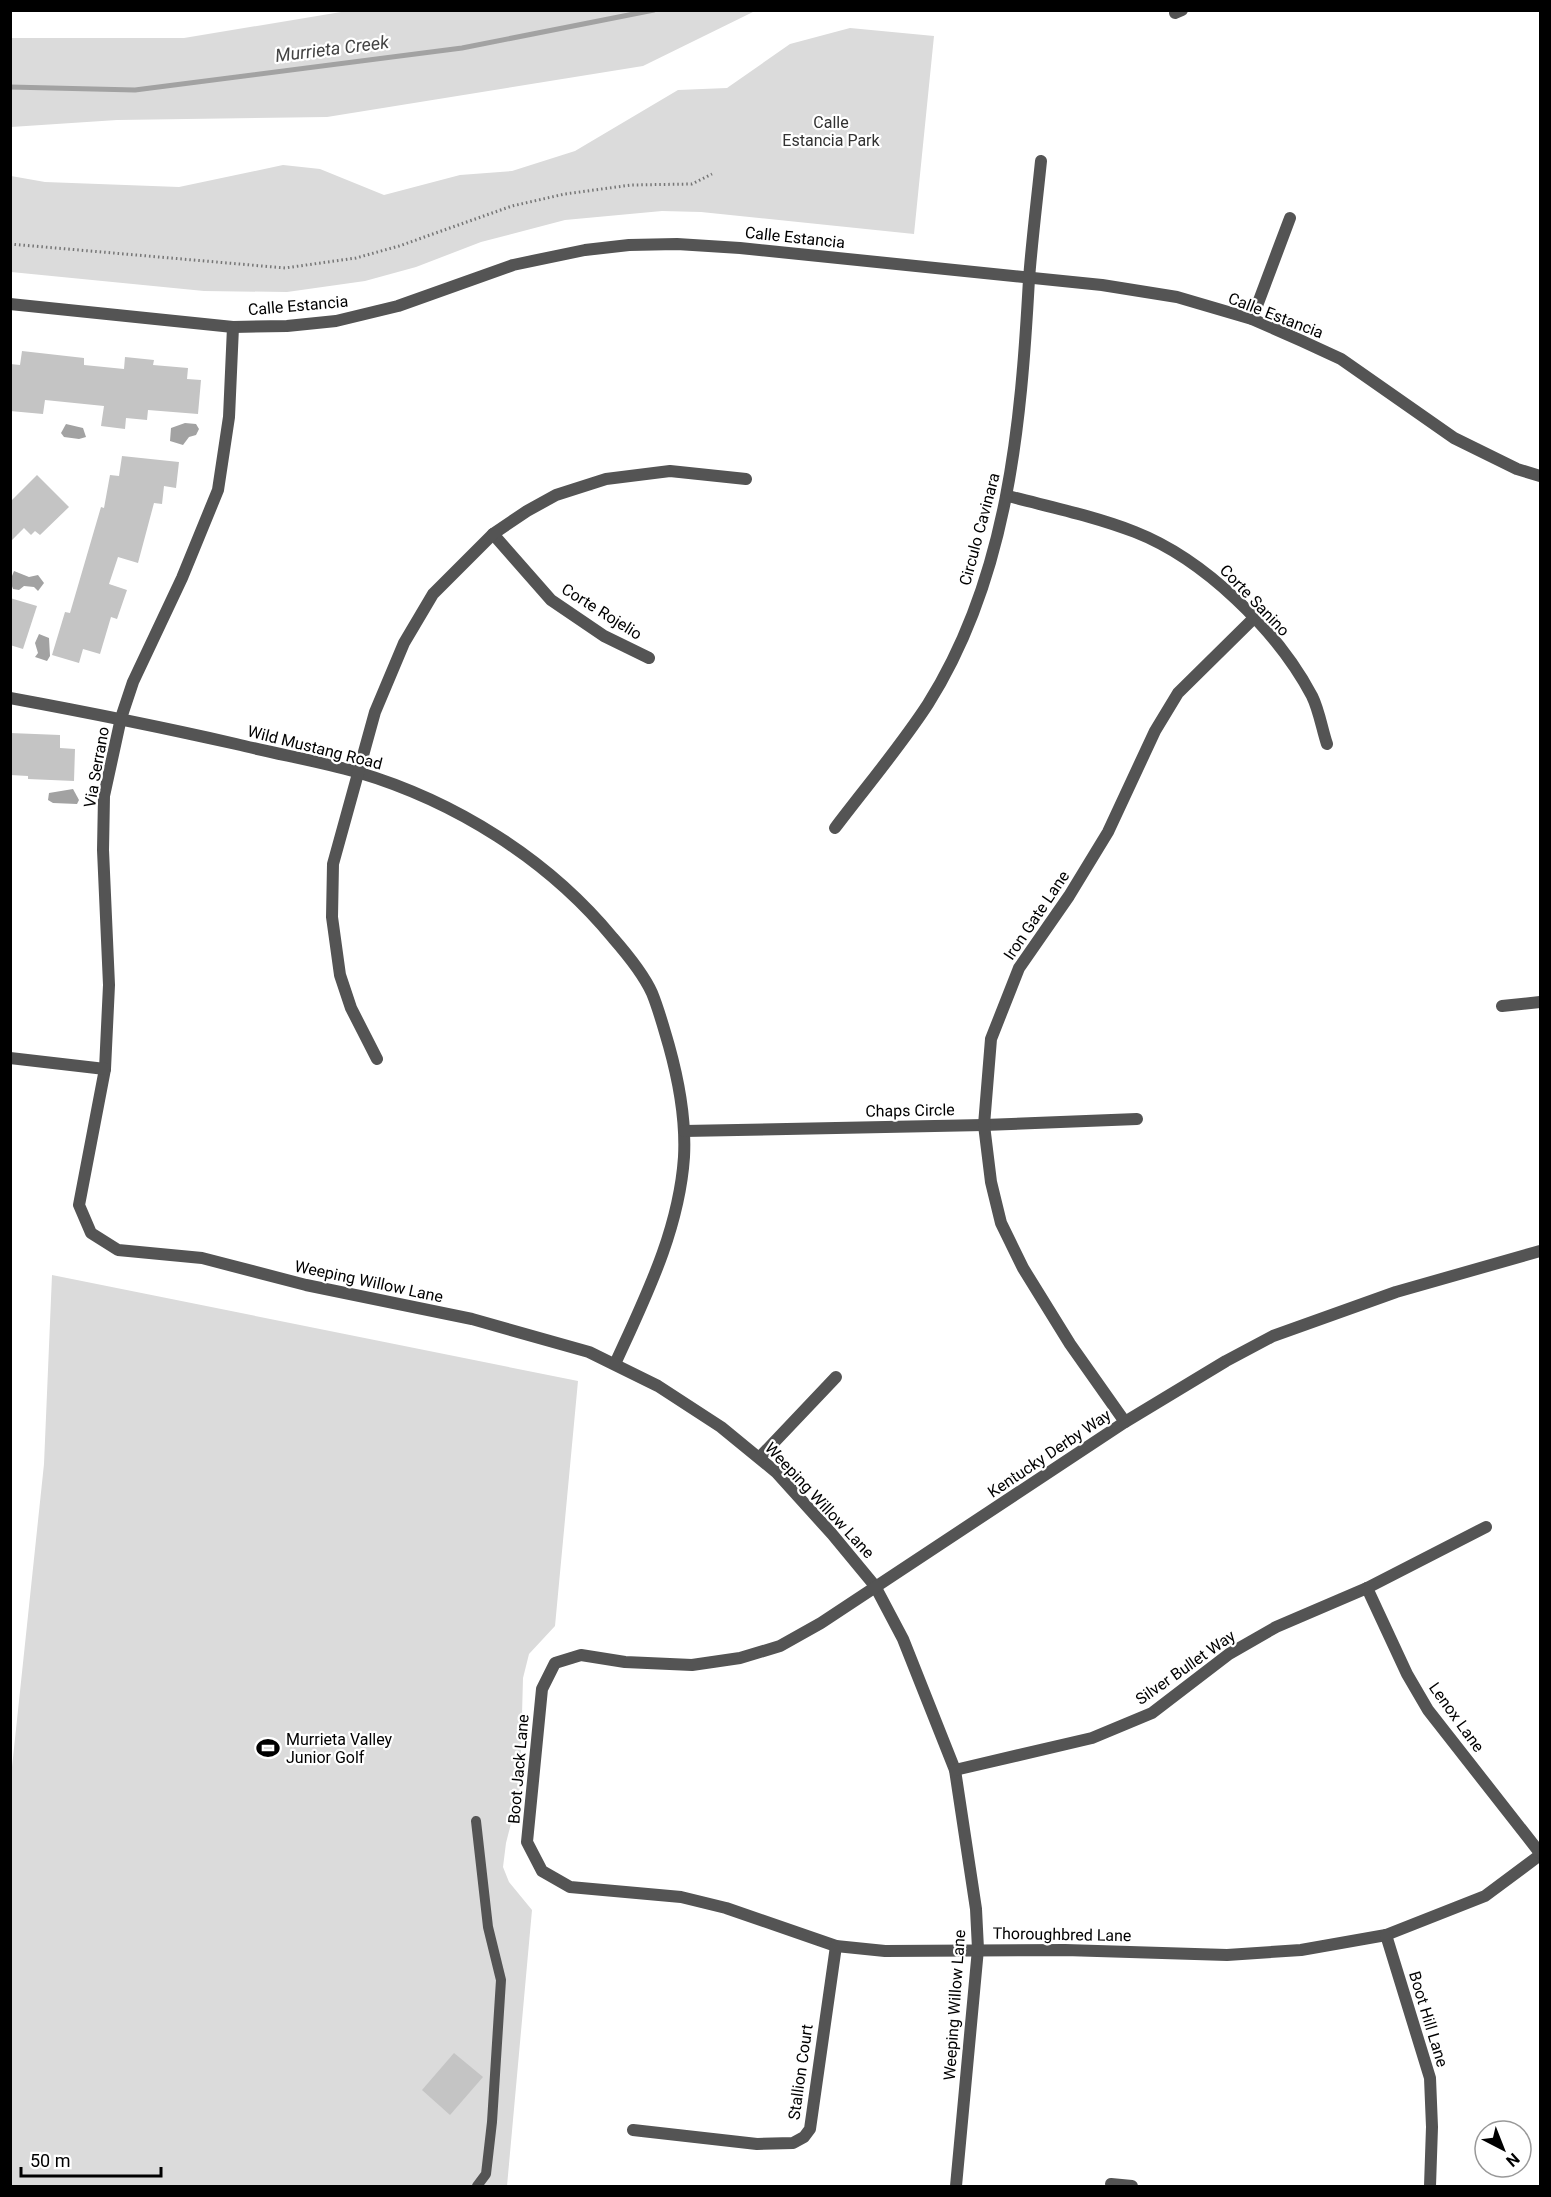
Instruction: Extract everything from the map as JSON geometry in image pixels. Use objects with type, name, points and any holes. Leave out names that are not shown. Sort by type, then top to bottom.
[{"type":"street","name":"Circulo Cavinara","points":[[835,828],[933,694],[959,643],[984,582],[1008,496],[1022,402],[1029,277],[1041,161]]},
{"type":"street","points":[[1252,320],[1290,219]]},
{"type":"street","name":"Calle Estancia","points":[[10,304],[234,327],[336,321],[398,306],[513,265],[585,250],[629,245],[740,248],[1102,285],[1177,297],[1252,320],[1341,359],[1455,438],[1517,469],[1540,476]]},
{"type":"street","name":"Via Serrano","points":[[118,1250],[91,1233],[79,1205],[105,1069],[109,986],[103,850],[104,796],[121,718],[133,682],[182,578],[218,490],[229,417],[234,327]]},
{"type":"street","points":[[377,1059],[351,1008],[340,975],[332,917],[333,864],[375,712],[404,643],[433,594],[493,534],[556,495],[606,479],[670,471],[746,479]]},
{"type":"street","name":"Corte Sanino","points":[[1008,496],[1076,513],[1135,532],[1201,567],[1253,619],[1289,660],[1313,698],[1326,744]]},
{"type":"street","name":"Corte Rojelio","points":[[493,534],[550,600],[604,636],[649,658]]},
{"type":"street","name":"Iron Gate Lane","points":[[1125,1422],[1070,1344],[1023,1268],[1001,1223],[991,1182],[984,1125],[991,1039],[1019,968],[1069,896],[1108,832],[1155,731],[1178,693],[1253,619]]},
{"type":"street","name":"Wild Mustang Road","points":[[10,698],[121,718],[357,772],[400,788],[473,822],[539,864],[582,902],[624,951],[651,992],[677,1076],[684,1131],[684,1158],[670,1230],[615,1364]]},
{"type":"street","points":[[1502,1006],[1540,1002]]},
{"type":"street","points":[[10,1058],[105,1069]]},
{"type":"street","name":"Chaps Circle","points":[[684,1131],[984,1125],[1137,1119]]},
{"type":"street","name":"Weeping Willow Lane","points":[[118,1250],[202,1258],[306,1285],[472,1319],[589,1352],[667,1392],[721,1427],[760,1457],[832,1533],[875,1586],[917,1670],[955,1770],[976,1909],[978,1949],[956,2187]]},
{"type":"street","name":"Kentucky Derby Way","points":[[581,1655],[625,1662],[692,1665],[741,1658],[780,1646],[821,1623],[1125,1422],[1226,1360],[1274,1336],[1396,1292],[1540,1251]]},
{"type":"street","points":[[760,1457],[836,1377]]},
{"type":"street","name":"Silver Bullet Way","points":[[955,1770],[1092,1738],[1152,1713],[1229,1654],[1276,1627],[1367,1588],[1486,1527]]},
{"type":"street","name":"Lenox Lane","points":[[1367,1588],[1407,1674],[1428,1710],[1540,1854]]},
{"type":"street","name":"Boot Jack Lane","points":[[570,1887],[542,1871],[527,1842],[542,1689],[555,1663],[581,1655]]},
{"type":"street","name":"Thoroughbred Lane","points":[[570,1887],[681,1897],[726,1908],[836,1946],[885,1951],[978,1949],[1227,1955],[1301,1950],[1386,1935],[1485,1896],[1540,1854]]},
{"type":"street","name":"Boot Hill Lane","points":[[1386,1935],[1430,2078],[1432,2127],[1430,2187]]},
{"type":"street","name":"Stallion Court","points":[[633,2130],[757,2144],[794,2143],[804,2137],[810,2129],[836,1946]]},
{"type":"street","points":[[1111,2184],[1132,2187]]},
{"type":"lane","points":[[476,1821],[488,1927],[501,1980],[492,2122],[486,2174],[477,2187]]},
{"type":"path","points":[[10,244],[285,268],[356,258],[399,246],[512,206],[554,196],[631,185],[692,183],[712,174]]},
{"type":"green space","points":[[347,11],[755,11],[643,66],[327,117],[117,120],[11,127],[11,38],[184,38]]},
{"type":"green space","name":"Calle Estancia Park","points":[[850,28],[934,36],[914,234],[701,212],[662,211],[565,220],[481,242],[416,267],[365,281],[287,292],[204,291],[11,272],[11,176],[45,182],[179,187],[283,165],[320,169],[384,195],[460,175],[512,171],[575,151],[678,90],[727,88],[790,44]]},
{"type":"green space","name":"Murrieta Valley Junior Golf","points":[[52,1275],[578,1381],[555,1626],[529,1654],[523,1678],[520,1788],[506,1843],[503,1867],[509,1882],[532,1910],[507,2186],[11,2186],[10,1786],[44,1464]]},
{"type":"shaded area","points":[[185,423],[196,424],[199,429],[196,435],[189,437],[183,445],[170,441],[171,428]]},
{"type":"shaded area","points":[[66,424],[83,428],[86,437],[79,439],[64,437],[61,433]]},
{"type":"shaded area","points":[[14,571],[29,577],[38,575],[44,583],[38,591],[34,587],[24,586],[19,590],[13,589],[10,581]]},
{"type":"shaded area","points":[[39,634],[49,638],[50,656],[47,661],[35,657],[38,653],[35,643]]},
{"type":"shaded area","points":[[73,789],[79,800],[77,804],[53,803],[48,800],[49,793]]},
{"type":"building","points":[[22,351],[84,358],[84,365],[124,369],[125,357],[154,360],[153,365],[188,368],[187,379],[201,380],[198,414],[148,410],[147,420],[126,418],[125,429],[101,426],[104,406],[45,400],[43,414],[10,411],[10,364],[20,365]]},
{"type":"building","points":[[122,456],[179,462],[176,488],[164,486],[162,504],[154,503],[138,563],[118,557],[109,584],[127,590],[117,619],[111,617],[100,654],[83,649],[79,663],[52,655],[65,612],[70,613],[101,507],[104,508],[110,475],[119,476]]},
{"type":"building","points":[[37,475],[69,507],[40,535],[35,531],[31,535],[24,528],[10,542],[10,502]]},
{"type":"building","points":[[10,598],[37,606],[23,649],[10,645]]},
{"type":"building","points":[[10,733],[60,735],[60,748],[75,749],[74,781],[28,779],[28,776],[10,775]]},
{"type":"building","points":[[454,2053],[483,2077],[450,2115],[422,2090]]},
{"type":"waterway","name":"Murrieta Creek","points":[[10,87],[135,90],[462,48],[654,10]]},
{"type":"place","name":"Murrieta Valley Junior Golf","points":[[268,1748]]}]
